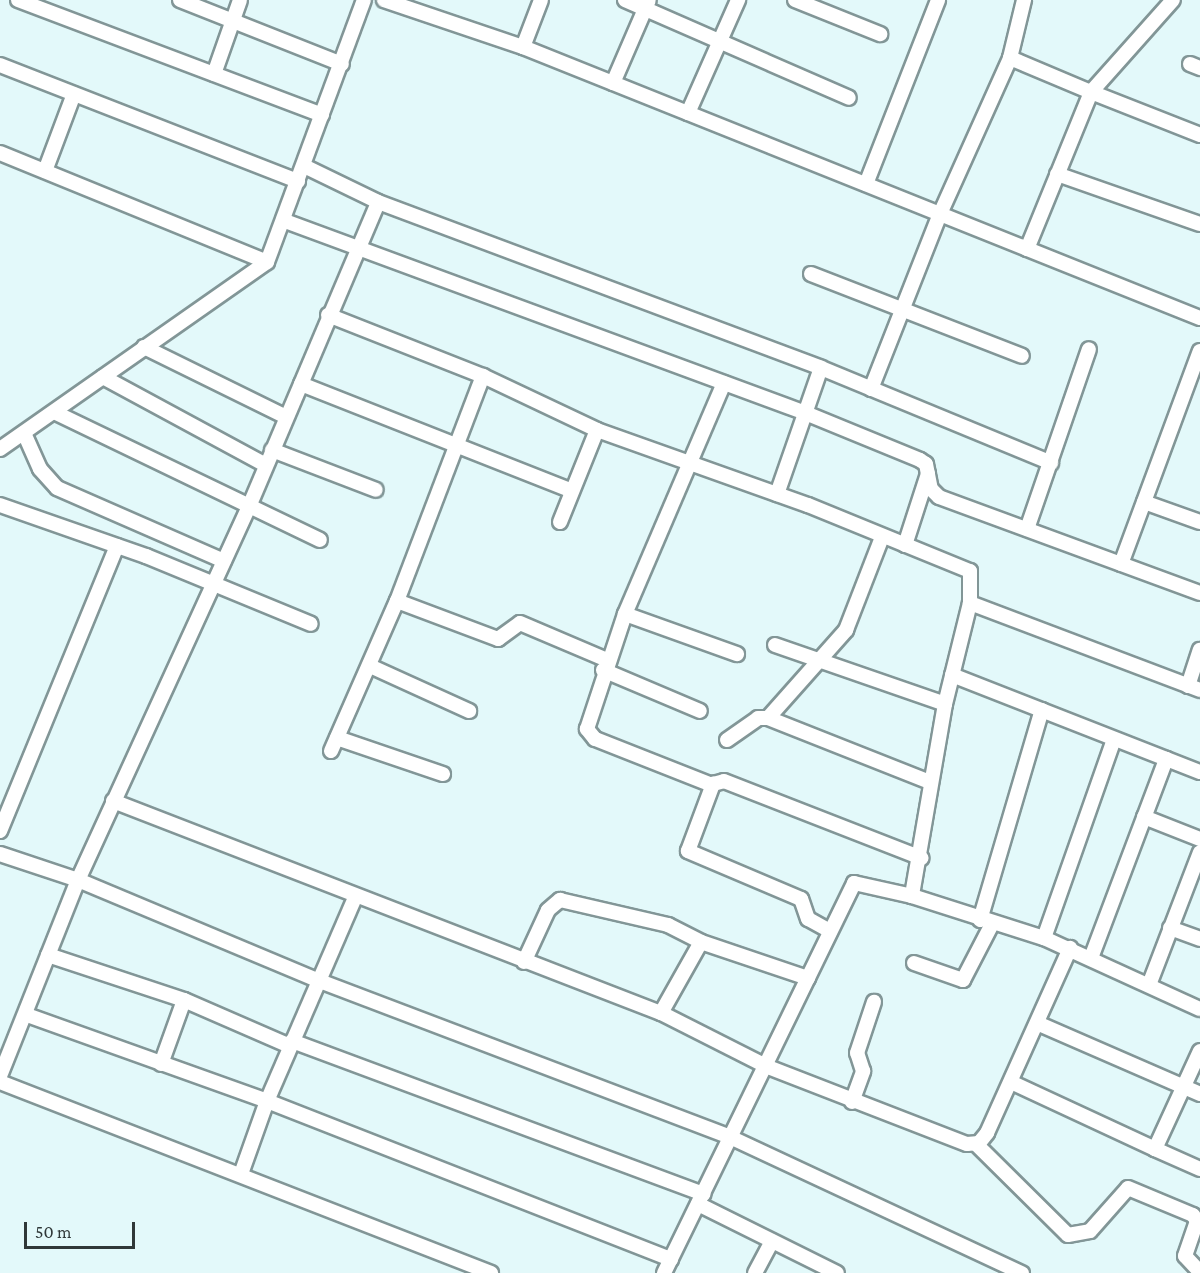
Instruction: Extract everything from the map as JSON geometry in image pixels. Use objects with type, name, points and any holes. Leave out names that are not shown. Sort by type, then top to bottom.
[{"type":"street","points":[[18,0],[322,115]]},
{"type":"street","points":[[180,0],[342,64]]},
{"type":"street","points":[[214,74],[240,0]]},
{"type":"street","points":[[0,449],[267,262],[285,221],[364,0]]},
{"type":"street","points":[[384,0],[523,47],[1200,318]]},
{"type":"street","points":[[523,47],[541,0]]},
{"type":"street","points":[[625,0],[648,4],[849,98]]},
{"type":"street","points":[[688,113],[738,0]]},
{"type":"street","points":[[795,0],[820,5],[879,34]]},
{"type":"street","points":[[866,184],[938,0]]},
{"type":"street","points":[[871,389],[905,310],[940,214],[1010,58],[1024,0]]},
{"type":"street","points":[[1027,249],[1091,92],[1173,0]]},
{"type":"street","points":[[613,83],[648,4]]},
{"type":"street","points":[[1010,58],[1200,135]]},
{"type":"street","points":[[0,64],[298,181]]},
{"type":"street","points":[[45,171],[74,94]]},
{"type":"street","points":[[0,153],[267,262]]},
{"type":"street","points":[[304,166],[378,202],[821,368],[1052,463]]},
{"type":"street","points":[[1057,174],[1200,224]]},
{"type":"street","points":[[0,1076],[3,1061],[27,1016],[48,955],[112,801],[248,509],[328,315],[359,250],[378,202]]},
{"type":"street","points":[[285,221],[803,412],[920,460],[939,497],[1200,593]]},
{"type":"street","points":[[811,274],[1022,356]]},
{"type":"street","points":[[328,315],[483,376],[597,430],[688,466],[777,494],[882,537],[966,567],[971,577],[970,603],[945,704],[930,782],[921,858],[912,896]]},
{"type":"street","points":[[144,347],[286,417]]},
{"type":"street","points":[[1027,529],[1052,463],[1089,348]]},
{"type":"street","points":[[1122,564],[1200,351]]},
{"type":"street","points":[[777,494],[803,412],[821,368]]},
{"type":"street","points":[[331,751],[397,601],[455,443],[483,376]]},
{"type":"street","points":[[103,377],[266,465]]},
{"type":"street","points":[[724,383],[605,665],[588,718],[589,735],[712,785],[724,781],[921,858]]},
{"type":"street","points":[[301,384],[572,491]]},
{"type":"street","points":[[54,412],[248,509],[320,540]]},
{"type":"street","points":[[560,522],[597,430]]},
{"type":"street","points":[[24,433],[40,469],[57,488],[224,561]]},
{"type":"street","points":[[272,450],[376,490]]},
{"type":"street","points":[[905,545],[928,472]]},
{"type":"street","points":[[1144,502],[1200,522]]},
{"type":"street","points":[[0,505],[117,546],[311,624]]},
{"type":"street","points":[[768,718],[846,630],[882,537]]},
{"type":"street","points":[[0,831],[117,546]]},
{"type":"street","points":[[397,601],[498,639],[520,623],[700,711]]},
{"type":"street","points":[[970,603],[1194,688],[1200,650]]},
{"type":"street","points":[[625,614],[738,654]]},
{"type":"street","points":[[775,645],[945,704]]},
{"type":"street","points":[[370,666],[469,711]]},
{"type":"street","points":[[952,675],[1200,772]]},
{"type":"street","points":[[914,963],[963,980],[986,922],[1042,710]]},
{"type":"street","points":[[727,740],[758,718],[768,718],[930,782]]},
{"type":"street","points":[[337,738],[443,774]]},
{"type":"street","points":[[1044,938],[1114,739]]},
{"type":"street","points":[[1091,958],[1166,759]]},
{"type":"street","points":[[712,785],[688,842],[691,855],[801,898],[808,919],[830,931]]},
{"type":"street","points":[[112,801],[354,898],[661,1013],[768,1067],[852,1102],[976,1144],[1068,1235],[1090,1231],[1128,1188],[1193,1215],[1197,1221],[1185,1256],[1200,1272]]},
{"type":"street","points":[[1144,818],[1200,839]]},
{"type":"street","points":[[0,854],[78,880],[317,980],[732,1138],[1022,1273]]},
{"type":"street","points":[[1149,985],[1198,861]]},
{"type":"street","points":[[664,1273],[768,1067],[854,883],[912,896],[986,922],[1044,938],[1200,1009]]},
{"type":"street","points":[[241,1174],[267,1101],[354,898]]},
{"type":"street","points":[[524,962],[548,910],[560,900],[668,925],[701,942],[808,978]]},
{"type":"street","points":[[1170,928],[1200,939]]},
{"type":"street","points":[[661,1013],[701,942]]},
{"type":"street","points":[[976,1144],[987,1133],[1013,1083],[1070,948]]},
{"type":"street","points":[[48,955],[184,1000],[700,1199],[772,1241],[837,1273]]},
{"type":"street","points":[[161,1064],[184,1000]]},
{"type":"street","points":[[852,1102],[863,1071],[857,1053],[874,1002]]},
{"type":"street","points":[[27,1016],[267,1101],[671,1259]]},
{"type":"street","points":[[1037,1023],[1200,1094]]},
{"type":"street","points":[[1155,1149],[1200,1051]]},
{"type":"street","points":[[0,1082],[492,1273]]},
{"type":"street","points":[[1013,1083],[1200,1169]]},
{"type":"street","points":[[755,1273],[772,1241]]}]
